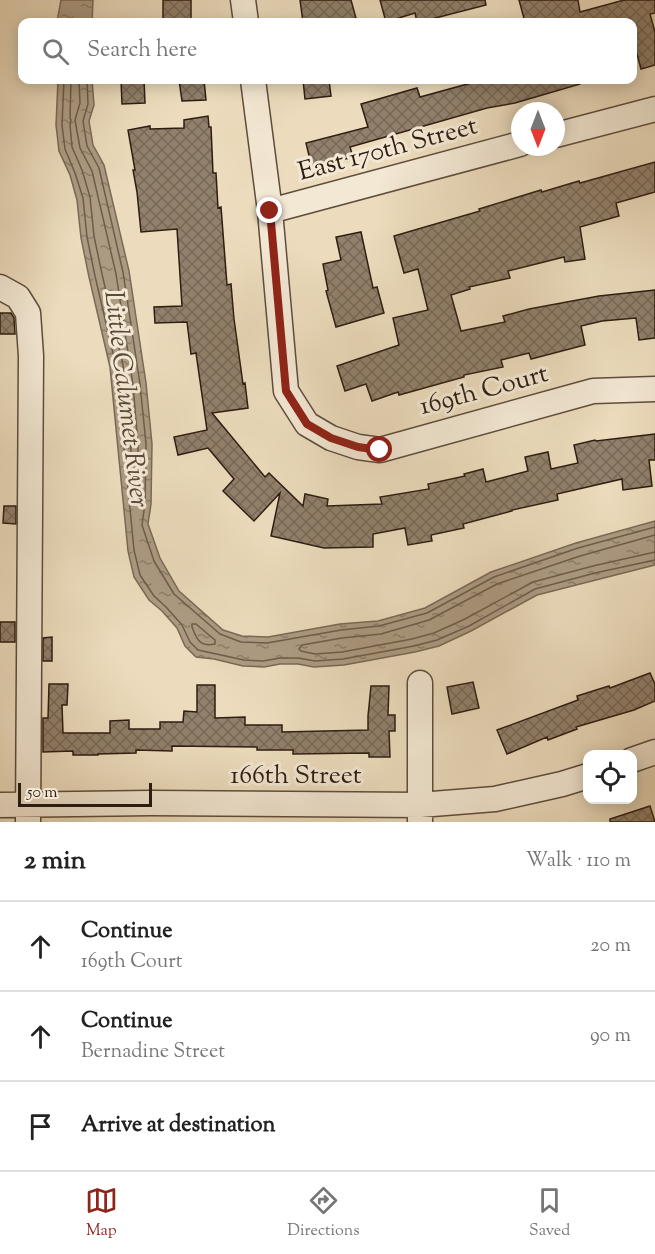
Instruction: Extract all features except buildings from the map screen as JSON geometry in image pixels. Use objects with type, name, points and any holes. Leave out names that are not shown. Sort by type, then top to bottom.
[{"type":"street","points":[[243,0],[245,18]]},
{"type":"street","name":"169th Court","points":[[254,84],[270,211],[286,391],[307,424],[331,438],[358,447],[380,450],[593,391],[655,389]]},
{"type":"street","points":[[565,133],[655,109]]},
{"type":"street","name":"East 170th Street","points":[[270,211],[511,146]]},
{"type":"street","points":[[0,287],[18,297],[27,313],[31,356],[28,813]]},
{"type":"street","points":[[420,683],[420,814]]},
{"type":"street","points":[[637,759],[655,752]]},
{"type":"street","name":"166th Street","points":[[0,805],[28,813],[420,814],[583,778]]},
{"type":"water","points":[[61,0],[93,0],[92,18],[58,18]]},
{"type":"water","name":"Little Calumet River","points":[[58,84],[92,84],[94,105],[89,121],[93,145],[104,165],[129,271],[146,383],[152,444],[151,504],[148,524],[160,558],[179,591],[223,630],[242,636],[268,637],[340,624],[378,621],[425,608],[491,572],[576,543],[655,521],[655,565],[537,595],[439,646],[415,652],[344,665],[314,667],[298,664],[243,666],[196,657],[185,646],[177,628],[149,600],[134,577],[128,551],[110,367],[81,238],[77,200],[70,175],[59,151],[56,125]]},
{"type":"route","points":[[270,211],[286,391],[307,424],[331,438],[358,447],[380,450]]}]
